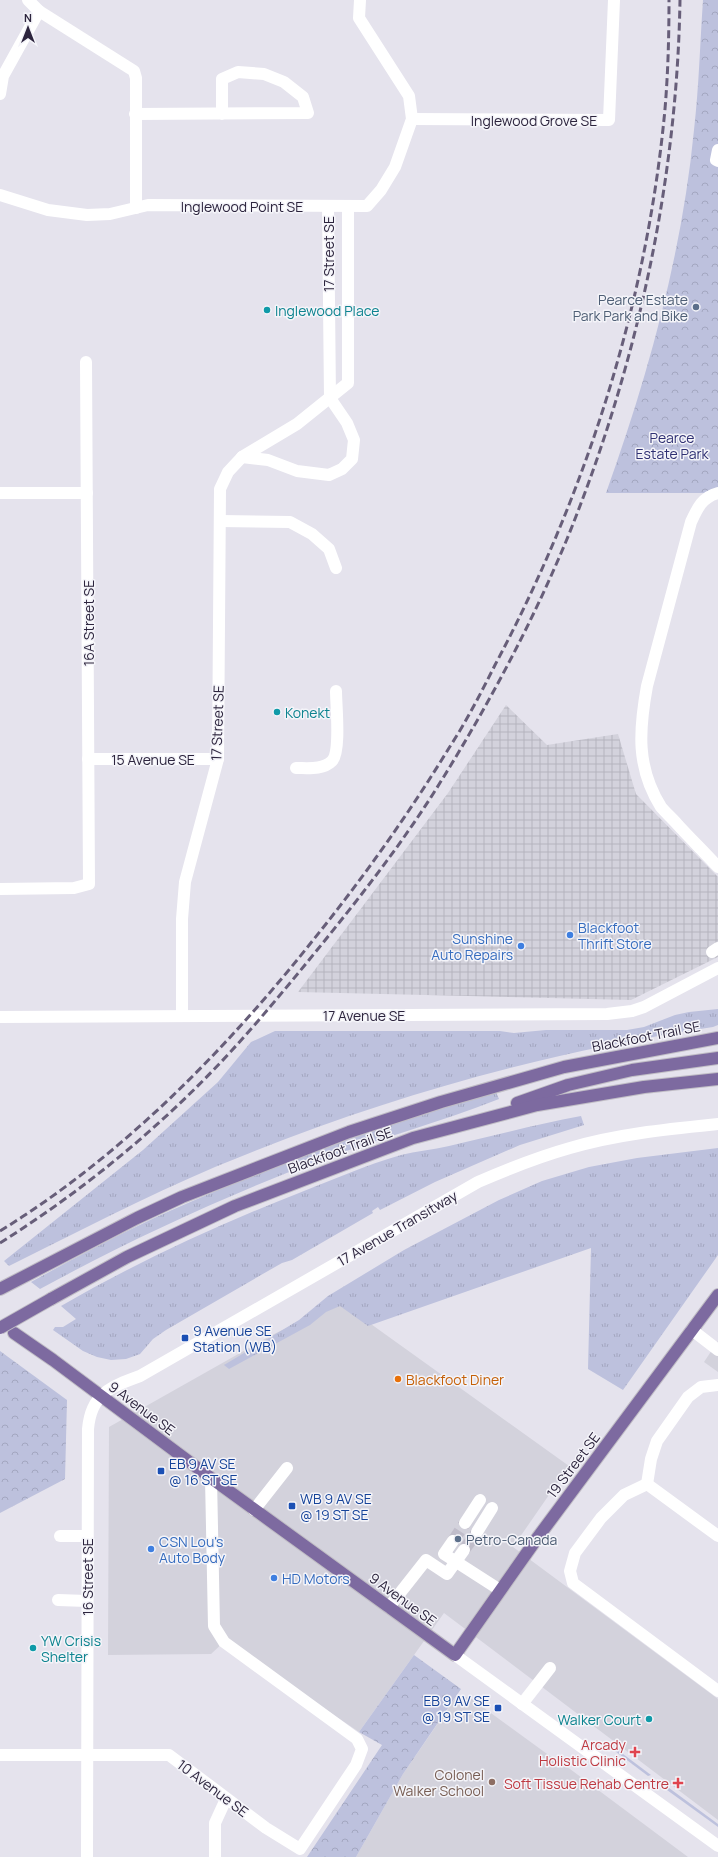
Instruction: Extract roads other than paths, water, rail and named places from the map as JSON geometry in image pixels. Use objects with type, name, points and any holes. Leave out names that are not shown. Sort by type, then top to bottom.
[{"type":"main road","name":"Blackfoot Trail SE","points":[[0,1289],[137,1218],[182,1197],[349,1132],[441,1102],[564,1066],[718,1038]]},
{"type":"main road","points":[[458,1125],[568,1085],[632,1070],[718,1058]]},
{"type":"main road","name":"Blackfoot Trail SE","points":[[0,1328],[127,1257],[235,1206],[413,1138],[536,1105],[644,1087],[718,1079]]},
{"type":"main road","name":"19 Street SE","points":[[455,1655],[500,1590],[718,1295]]},
{"type":"main road","name":"9 Avenue SE","points":[[14,1333],[101,1395],[254,1510],[455,1655]]},
{"type":"street","points":[[28,0],[38,11],[134,71],[136,78],[136,208]]},
{"type":"street","points":[[348,206],[367,206],[381,190],[395,167],[412,120],[409,96],[359,18],[360,0]]},
{"type":"street","name":"Inglewood Grove SE","points":[[412,120],[610,120],[614,0]]},
{"type":"street","points":[[0,94],[3,76],[38,11]]},
{"type":"street","points":[[135,114],[222,114],[308,113],[303,98],[284,82],[264,74],[238,72],[222,79],[222,114]]},
{"type":"street","name":"Inglewood Point SE","points":[[0,194],[48,210],[87,215],[110,214],[148,206],[348,206]]},
{"type":"street","name":"17 Street SE","points":[[328,206],[330,398]]},
{"type":"street","name":"17 Street SE","points":[[182,1015],[182,920],[185,882],[218,759],[220,489],[228,472],[242,457],[297,424],[348,382],[348,206]]},
{"type":"street","name":"16A Street SE","points":[[0,889],[74,888],[89,884],[86,362]]},
{"type":"street","points":[[242,457],[268,460],[297,471],[329,475],[342,468],[352,460],[354,440],[347,423],[330,398]]},
{"type":"street","points":[[0,493],[87,493]]},
{"type":"street","points":[[718,493],[712,494],[701,502],[691,522],[647,686],[642,713],[640,742],[643,762],[650,784],[662,807],[718,867]]},
{"type":"street","points":[[220,521],[290,522],[312,534],[329,549],[336,568]]},
{"type":"street","points":[[296,768],[318,768],[325,766],[332,761],[335,756],[337,744],[336,691]]},
{"type":"street","name":"15 Avenue SE","points":[[88,759],[218,759]]},
{"type":"street","name":"17 Avenue SE","points":[[0,1017],[608,1014],[632,1011],[644,1007],[718,968]]},
{"type":"street","name":"17 Avenue Transitway","points":[[101,1395],[114,1386],[140,1376],[478,1182],[570,1148],[647,1132],[718,1124]]},
{"type":"street","points":[[692,1330],[717,1347]]},
{"type":"street","points":[[647,1484],[651,1459],[657,1441],[688,1398],[701,1387],[718,1385]]},
{"type":"street","name":"16 Street SE","points":[[87,1857],[87,1536],[89,1414],[101,1395]]},
{"type":"street","points":[[254,1510],[287,1468]]},
{"type":"street","name":"10 Avenue SE","points":[[0,1755],[169,1755],[266,1828],[300,1849],[356,1765],[362,1749],[357,1739],[224,1642],[214,1626],[211,1478]]},
{"type":"street","points":[[647,1484],[718,1536]]},
{"type":"street","points":[[647,1484],[624,1495],[601,1518],[574,1553],[570,1571],[573,1583],[718,1691]]},
{"type":"street","points":[[465,1523],[480,1500]]},
{"type":"street","points":[[477,1532],[492,1508]]},
{"type":"street","points":[[60,1536],[87,1536]]},
{"type":"street","points":[[453,1541],[444,1554],[500,1590]]},
{"type":"street","points":[[389,1607],[426,1560],[447,1574],[464,1550]]},
{"type":"street","points":[[58,1600],[87,1601]]},
{"type":"street","name":"9 Avenue SE","points":[[455,1655],[718,1846]]},
{"type":"street","points":[[522,1704],[550,1668]]},
{"type":"street","points":[[215,1857],[215,1824],[226,1798]]},
{"type":"tunnel","points":[[453,1541],[465,1523]]},
{"type":"tunnel","points":[[464,1550],[477,1532]]},
{"type":"railway","points":[[0,1231],[45,1202],[129,1135],[208,1061],[245,1021],[314,939],[350,893],[401,822],[418,798],[455,738],[490,676],[528,600],[584,465],[607,396],[627,325],[644,254],[656,182],[665,109],[669,0]]},
{"type":"railway","points":[[0,1243],[60,1203],[117,1159],[145,1135],[197,1087],[267,1011],[358,899],[419,816],[452,763],[505,670],[553,572],[592,475],[632,342],[648,275],[661,207],[671,138],[677,69],[680,0]]},
{"type":"place","name":"Pearce Estate Park Park and Bike","points":[[696,307]]},
{"type":"place","name":"Inglewood Place","points":[[267,310]]},
{"type":"place","name":"Konekt","points":[[277,712]]},
{"type":"place","name":"Blackfoot Thrift Store","points":[[570,935]]},
{"type":"place","name":"Sunshine Auto Repairs","points":[[521,946]]},
{"type":"place","name":"9 Avenue SE Station (WB)","points":[[185,1338]]},
{"type":"place","name":"Blackfoot Diner","points":[[398,1379]]},
{"type":"place","name":"EB 9 AV SE @ 16 ST SE","points":[[161,1471]]},
{"type":"place","name":"WB 9 AV SE @ 19 ST SE","points":[[292,1506]]},
{"type":"place","name":"Petro-Canada","points":[[458,1539]]},
{"type":"place","name":"CSN Lou's Auto Body","points":[[151,1549]]},
{"type":"place","name":"HD Motors","points":[[274,1578]]},
{"type":"place","name":"YW Crisis Shelter","points":[[33,1648]]},
{"type":"place","name":"EB 9 AV SE @ 19 ST SE","points":[[498,1708]]},
{"type":"place","name":"Walker Court","points":[[649,1719]]},
{"type":"place","name":"Arcady Holistic Clinic","points":[[635,1752]]},
{"type":"place","name":"Colonel Walker School","points":[[492,1782]]},
{"type":"place","name":"Soft Tissue Rehab Centre","points":[[678,1783]]},
{"type":"park label","name":"Pearce Estate Park","points":[[672,446]]}]
